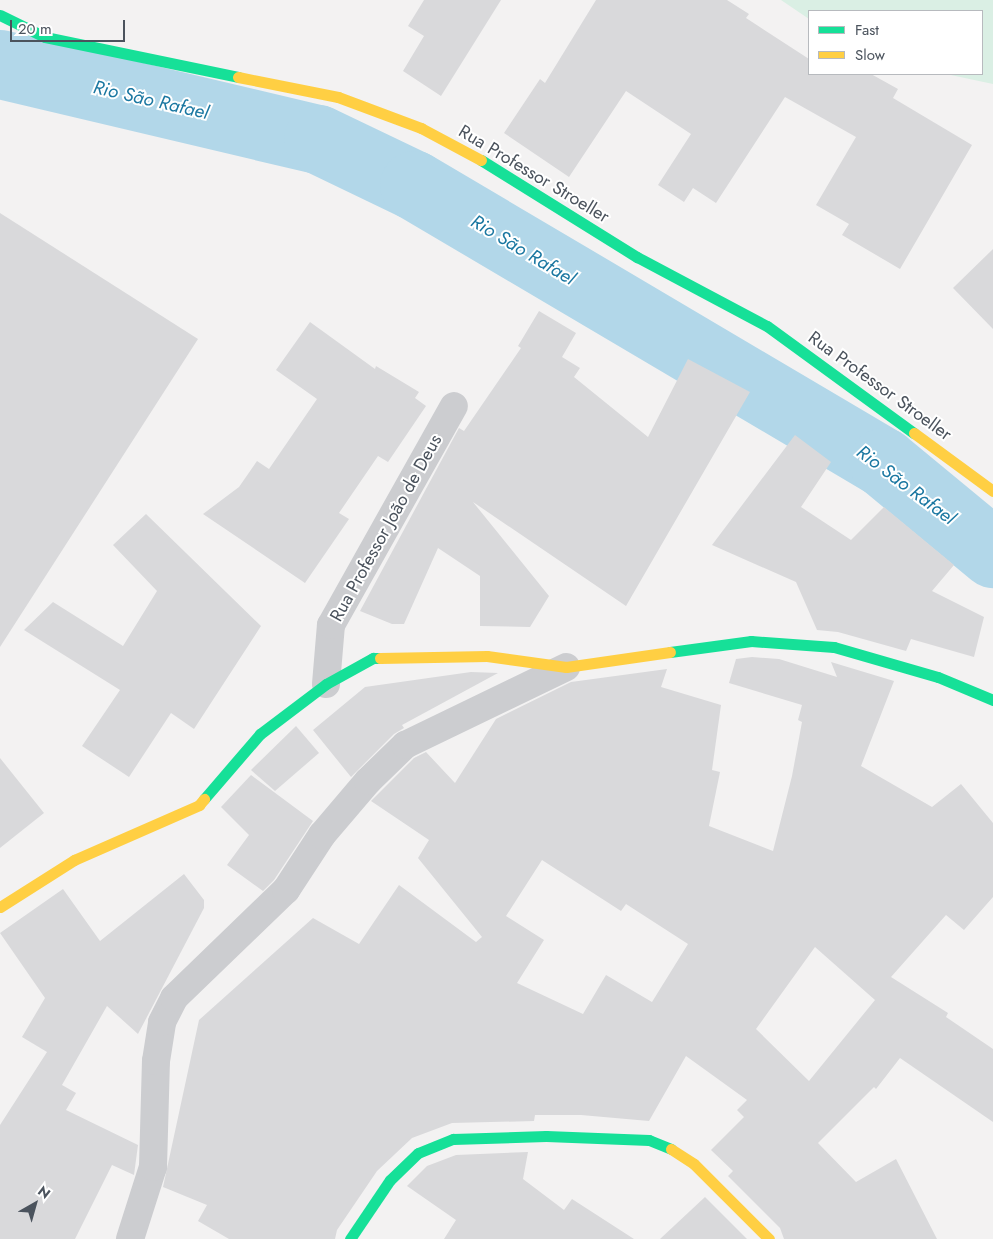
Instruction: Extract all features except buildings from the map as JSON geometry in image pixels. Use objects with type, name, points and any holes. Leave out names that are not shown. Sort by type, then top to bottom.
[{"type":"street","name":"Rua Professor Stroeller","points":[[0,15],[46,37],[338,97],[421,128],[472,154],[637,257],[767,326],[993,491]]},
{"type":"street","name":"Rua Professor João de Deus","points":[[326,684],[331,625],[454,406]]},
{"type":"street","points":[[0,907],[74,860],[199,804],[260,734],[326,684],[373,658],[487,656],[566,666],[751,641],[825,646],[938,677],[993,700]]},
{"type":"street","points":[[130,1239],[153,1167],[156,1061],[162,1022],[174,998],[286,890],[322,835],[368,781],[405,745],[566,666]]},
{"type":"street","points":[[350,1239],[390,1180],[418,1153],[453,1139],[546,1136],[649,1140],[671,1150],[694,1164],[769,1239]]},
{"type":"green space","points":[[781,0],[993,0],[993,84],[951,75],[983,75],[983,10],[808,10],[808,18]]},
{"type":"waterway","name":"Rio São Rafael","points":[[0,64],[318,139],[414,185],[883,462],[993,553]]},
{"type":"traffic: fast","points":[[0,15],[45,37],[238,77]]},
{"type":"traffic: fast","points":[[481,160],[637,257],[767,326],[914,433]]},
{"type":"traffic: fast","points":[[670,652],[751,641],[834,647],[938,677],[993,700]]},
{"type":"traffic: fast","points":[[204,799],[260,734],[326,684],[373,658],[380,658]]},
{"type":"traffic: fast","points":[[350,1239],[390,1180],[418,1153],[453,1139],[546,1136],[649,1140],[671,1149]]},
{"type":"traffic: slow","points":[[238,77],[338,97],[421,128],[481,160]]},
{"type":"traffic: slow","points":[[914,433],[993,491]]},
{"type":"traffic: slow","points":[[380,658],[487,656],[566,667],[670,652]]},
{"type":"traffic: slow","points":[[0,907],[74,860],[199,805],[204,799]]},
{"type":"traffic: slow","points":[[671,1149],[694,1164],[769,1239]]}]
